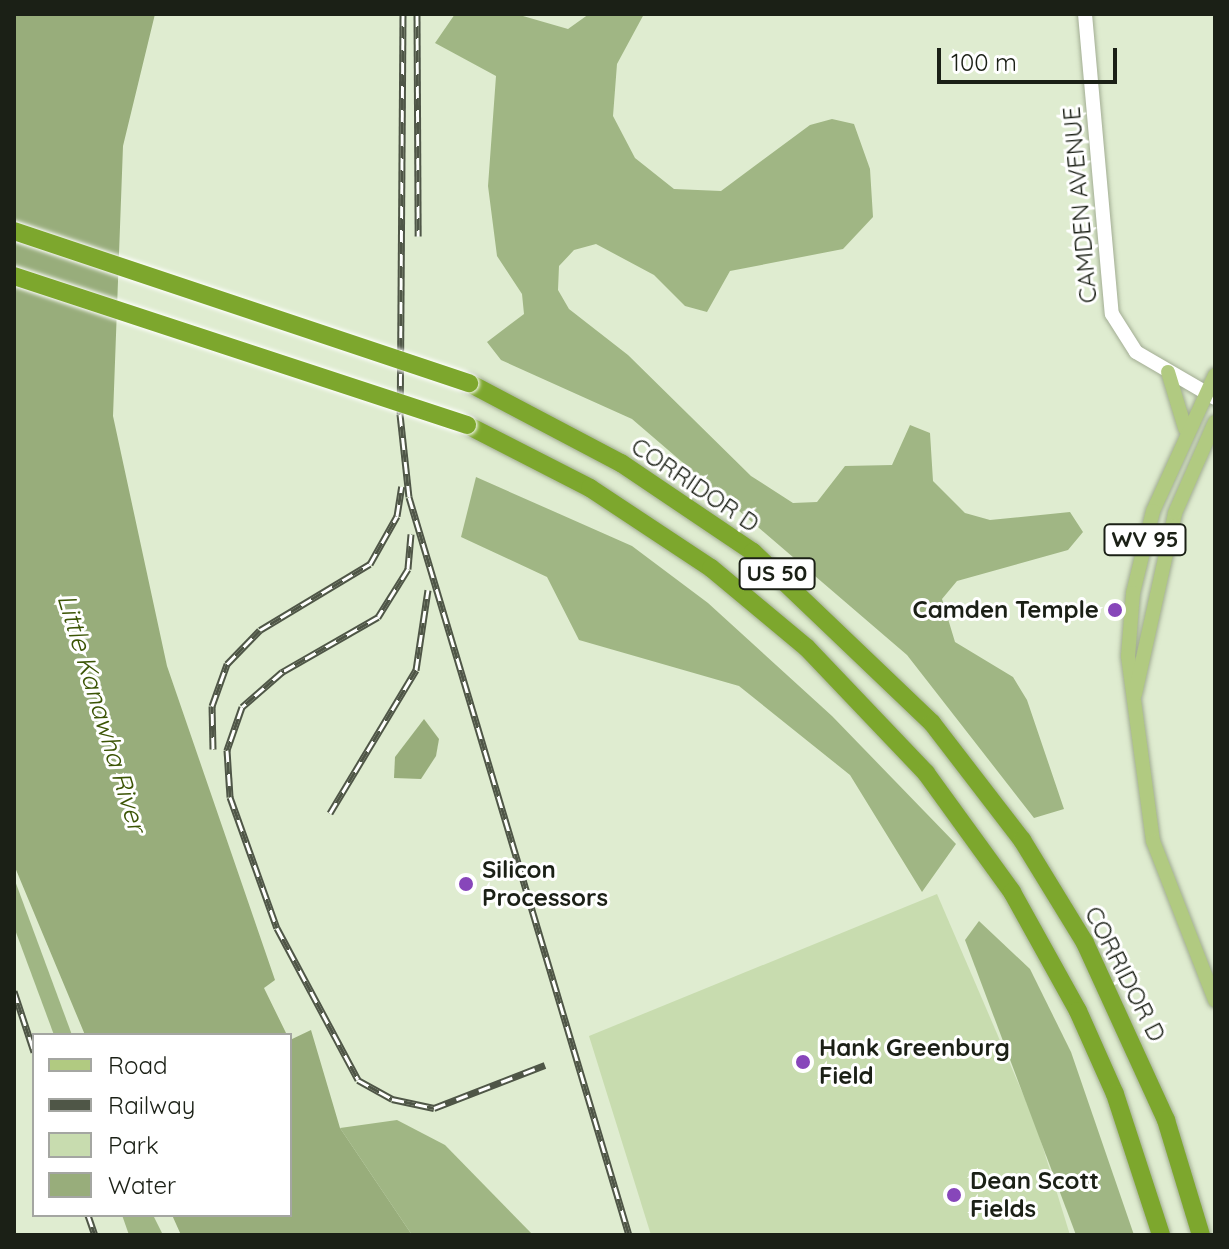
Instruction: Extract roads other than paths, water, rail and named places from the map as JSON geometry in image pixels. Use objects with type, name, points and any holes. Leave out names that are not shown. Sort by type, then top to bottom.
[{"type":"highway","name":"CORRIDOR D","points":[[14,231],[469,383],[621,463],[753,552],[932,723],[1047,876],[1121,1012],[1166,1120],[1201,1235]]},
{"type":"highway","name":"US 50","points":[[14,276],[467,425],[590,488],[711,568],[869,709],[985,852],[1012,892],[1115,1094],[1161,1235]]},
{"type":"main road","points":[[1168,372],[1185,409],[1185,433]]},
{"type":"main road","name":"WV 95","points":[[1215,375],[1210,395],[1185,433],[1136,575],[1128,637],[1153,841],[1215,1000]]},
{"type":"main road","name":"WV 95","points":[[1134,698],[1168,534],[1215,422]]},
{"type":"street","name":"CAMDEN AVENUE","points":[[1085,14],[1110,304],[1131,346],[1168,372],[1210,395]]},
{"type":"water","name":"Little Kanawha River","points":[[14,14],[155,14],[123,146],[113,416],[167,666],[275,980],[264,988],[286,1033],[84,1033],[14,865]]},
{"type":"water","points":[[424,719],[439,739],[436,756],[421,779],[394,778],[395,757]]},
{"type":"water","points":[[311,1030],[340,1128],[412,1235],[181,1235],[173,1217],[292,1217],[292,1039]]},
{"type":"railway","points":[[403,14],[400,414],[409,497],[629,1235]]},
{"type":"railway","points":[[417,14],[418,236]]},
{"type":"railway","points":[[213,749],[212,706],[227,664],[260,630],[370,564],[397,516],[402,486]]},
{"type":"railway","points":[[411,534],[408,569],[378,617],[282,672],[242,707],[227,750],[230,797],[277,928],[358,1080],[392,1099],[434,1108],[545,1065]]},
{"type":"railway","points":[[330,813],[416,670],[428,590]]},
{"type":"railway","points":[[14,991],[32,1046]]},
{"type":"railway","points":[[89,1217],[95,1235]]},
{"type":"place","name":"Camden Temple","points":[[1115,610]]},
{"type":"place","name":"Silicon Processors","points":[[466,884]]},
{"type":"place","name":"Hank Greenburg Field","points":[[803,1062]]},
{"type":"place","name":"Dean Scott Fields","points":[[954,1195]]}]
